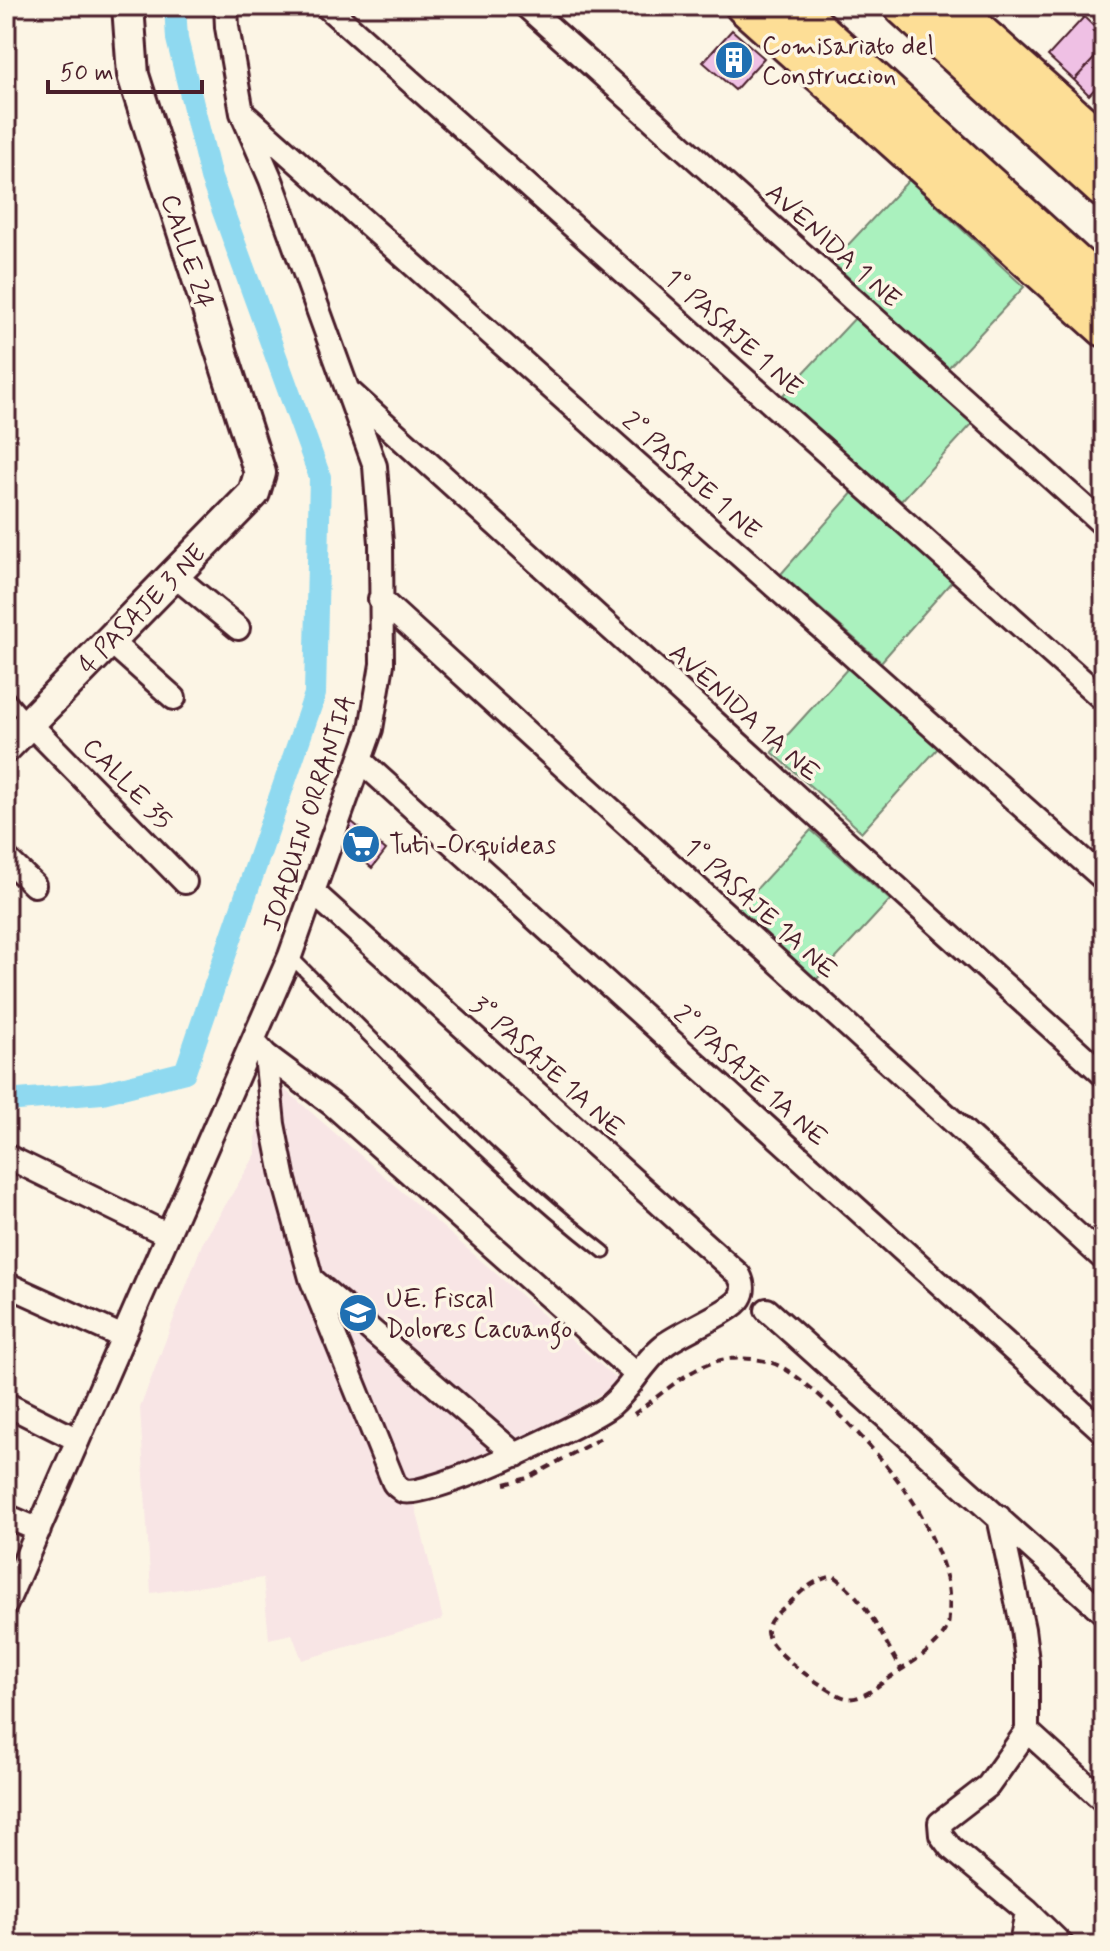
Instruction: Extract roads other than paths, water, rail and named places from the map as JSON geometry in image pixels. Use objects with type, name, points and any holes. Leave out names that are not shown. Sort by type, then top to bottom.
[{"type":"highway","points":[[790,6],[1104,292]]},
{"type":"highway","points":[[905,6],[1104,187]]},
{"type":"main road","points":[[743,6],[1104,329]]},
{"type":"main road","points":[[951,6],[1104,142]]},
{"type":"street","name":"CALLE 24","points":[[128,6],[133,75],[260,473],[254,493]]},
{"type":"street","name":"JOAQUIN ORRANTIA","points":[[6,1604],[168,1235],[260,1048],[371,729],[382,664],[381,543],[375,466],[271,180],[242,113],[232,65],[226,6]]},
{"type":"street","name":"1° PASAJE 1 NE","points":[[326,6],[1104,700]]},
{"type":"street","name":"AVENIDA 1 NE","points":[[526,6],[1104,525]]},
{"type":"street","name":"2° PASAJE 1 NE","points":[[242,113],[1104,879]]},
{"type":"street","name":"AVENIDA 1A NE","points":[[348,390],[1104,1075]]},
{"type":"street","name":"4 PASAJE 3 NE","points":[[6,747],[254,493]]},
{"type":"street","points":[[175,576],[238,628]]},
{"type":"street","name":"1° PASAJE 1A NE","points":[[380,599],[1104,1259]]},
{"type":"street","points":[[111,642],[174,698]]},
{"type":"street","name":"4 PASAJE 3 NE","points":[[6,757],[30,724]]},
{"type":"street","name":"CALLE 35","points":[[30,724],[185,882]]},
{"type":"street","name":"2° PASAJE 1A NE","points":[[360,760],[1104,1432]]},
{"type":"street","points":[[6,858],[34,885]]},
{"type":"street","name":"3° PASAJE 1A NE","points":[[313,892],[739,1275],[743,1295],[735,1304],[690,1327],[663,1346],[636,1374]]},
{"type":"street","points":[[260,1048],[333,1105],[636,1374],[623,1394],[597,1415],[516,1455],[416,1491],[403,1491],[394,1483],[311,1278],[284,1180],[260,1048]]},
{"type":"street","points":[[6,1156],[168,1235]]},
{"type":"street","points":[[311,1278],[516,1455]]},
{"type":"street","points":[[6,1284],[123,1337]]},
{"type":"street","points":[[767,1310],[1104,1613]]},
{"type":"street","points":[[6,1404],[78,1440]]},
{"type":"street","points":[[6,1516],[39,1530]]},
{"type":"street","points":[[999,1517],[1023,1629],[1027,1661],[1027,1731],[988,1786],[940,1823],[941,1835],[950,1847],[1027,1911],[1062,1945]]},
{"type":"street","points":[[1027,1731],[1104,1801]]},
{"type":"street","points":[[1021,1945],[1027,1911]]},
{"type":"lane","points":[[6,696],[30,724]]},
{"type":"lane","points":[[290,956],[464,1132],[548,1208],[604,1252]]},
{"type":"waterway","points":[[6,1101],[102,1093],[185,1072],[315,694],[320,477],[211,178],[177,39],[175,6]]},
{"type":"place","name":"Comisariato del Construccion","points":[[734,60]]},
{"type":"place","name":"Tuti -Orquideas","points":[[361,844]]},
{"type":"place","name":"UE. Fiscal Dolores Cacuango","points":[[358,1313]]}]
